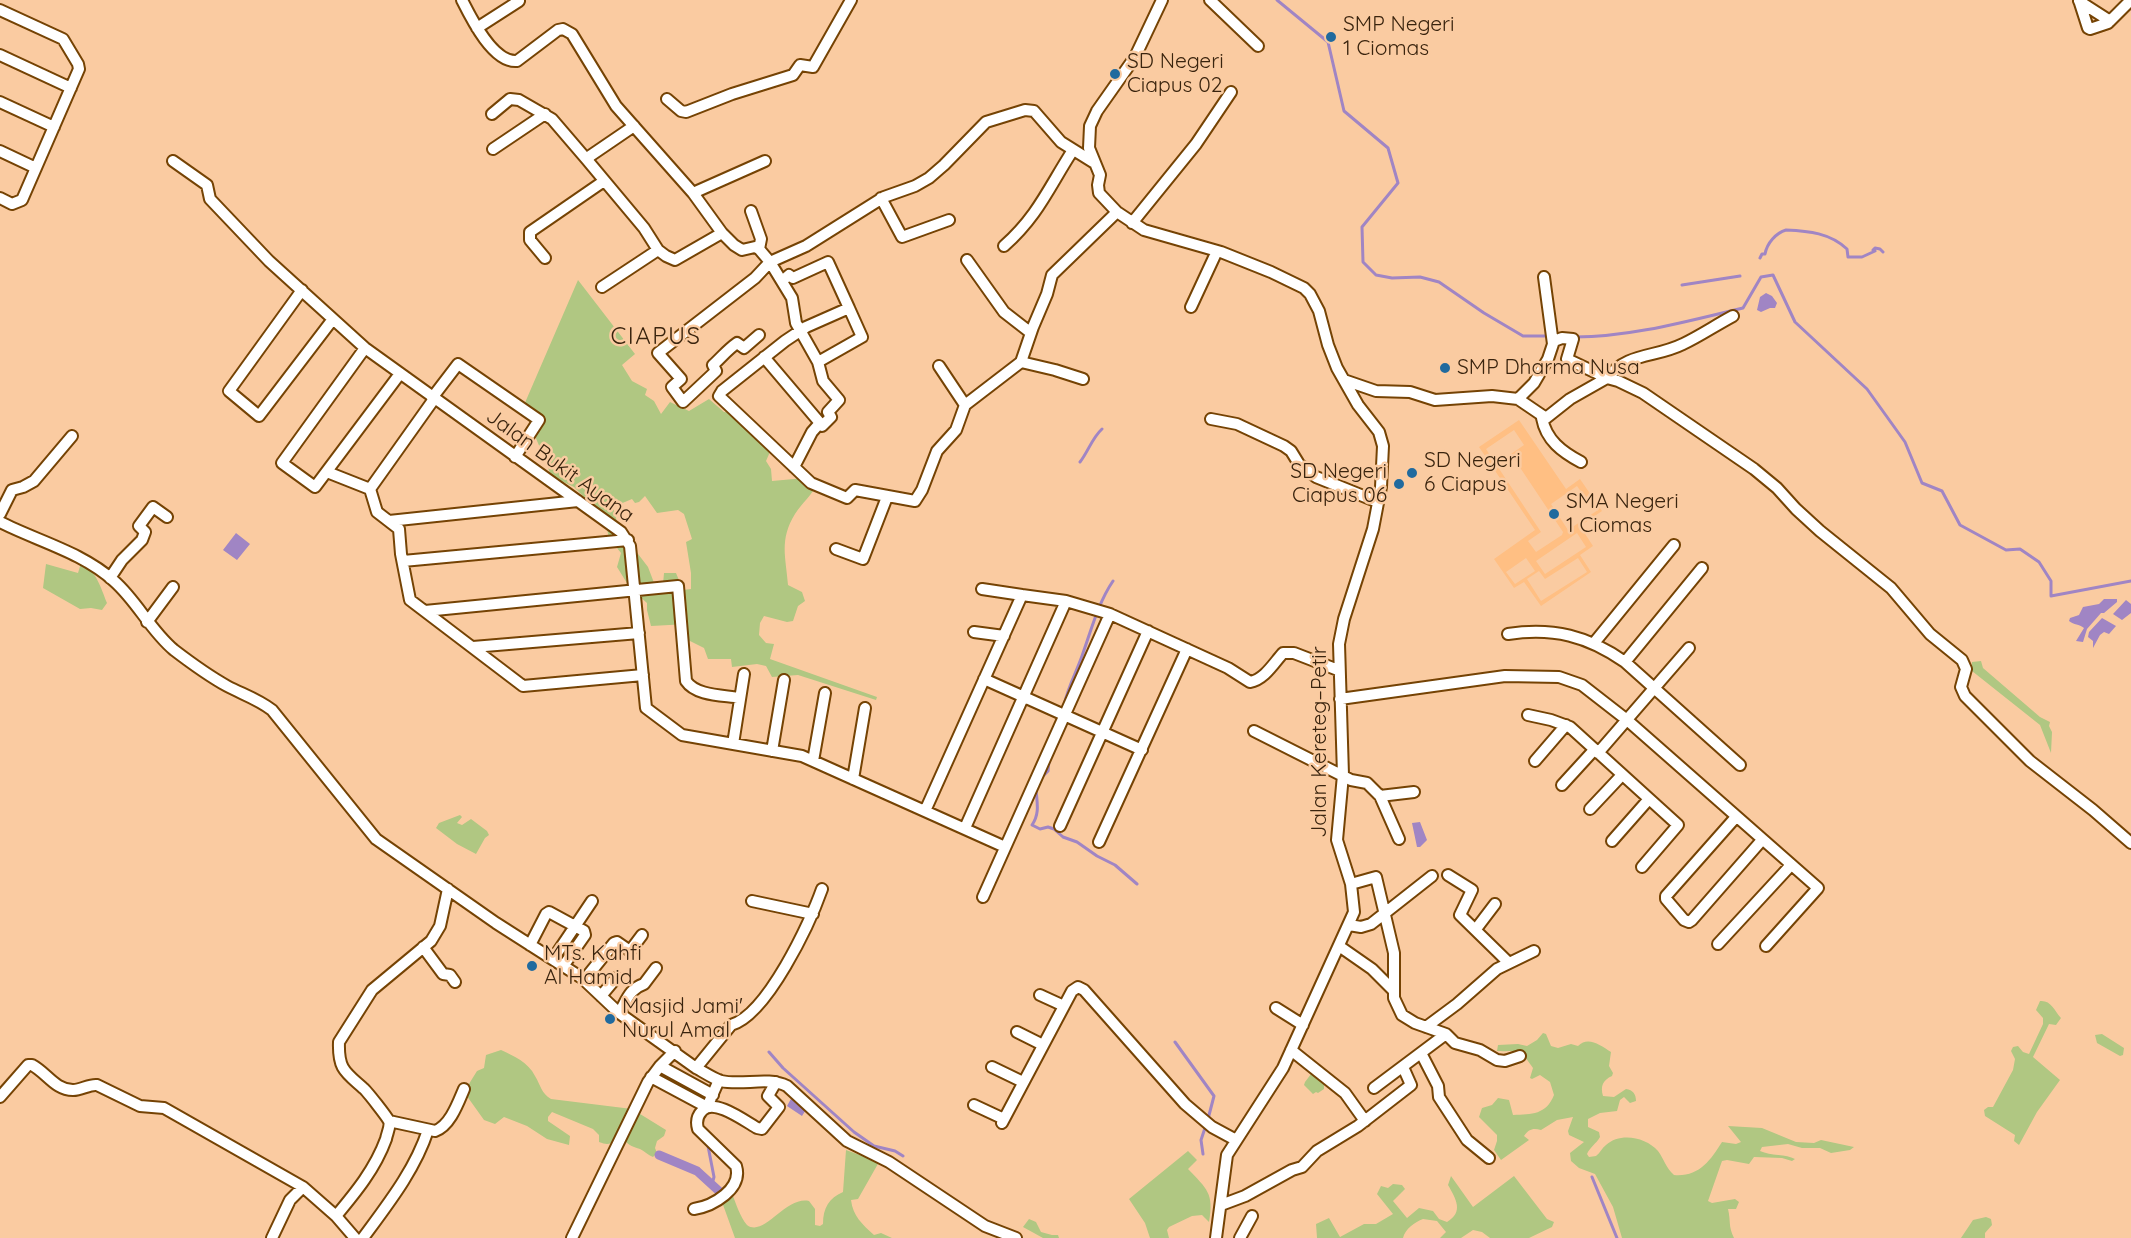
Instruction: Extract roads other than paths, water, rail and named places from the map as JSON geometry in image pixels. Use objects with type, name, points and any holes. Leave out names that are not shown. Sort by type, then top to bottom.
[{"type":"street","points":[[462,0],[482,37],[502,56],[513,62],[558,30],[572,34],[616,106],[693,193],[722,233],[740,249],[755,247],[759,249],[770,262],[792,298],[794,318],[799,332],[818,362],[824,384],[839,400],[828,413],[831,417],[822,426],[764,357]]},
{"type":"street","points":[[668,99],[681,111],[686,112],[732,94],[793,75],[800,65],[813,67],[851,0]]},
{"type":"street","name":"Jalan Kereteg–Petir","points":[[1162,0],[1135,57],[1093,119],[1089,141],[1093,162],[1100,175],[1099,193],[1117,212],[1153,234],[1217,251],[1292,281],[1310,294],[1319,311],[1332,357],[1358,405],[1383,440],[1378,502],[1373,529],[1341,632],[1338,670],[1343,775],[1337,840],[1351,884],[1353,912],[1349,926],[1277,1078],[1224,1162],[1216,1238]]},
{"type":"street","points":[[1210,0],[1258,46]]},
{"type":"street","points":[[2079,1],[2088,28],[2110,21],[2131,0]]},
{"type":"street","points":[[477,28],[519,1]]},
{"type":"street","points":[[2079,1],[2110,21]]},
{"type":"street","points":[[0,10],[63,39],[79,69],[22,200],[12,204],[0,198]]},
{"type":"street","points":[[0,55],[70,88]]},
{"type":"street","points":[[1132,223],[1196,144],[1231,92]]},
{"type":"street","points":[[492,114],[513,99],[544,114],[558,126],[644,228],[658,250],[666,256],[675,260],[722,233]]},
{"type":"street","points":[[0,102],[54,127]]},
{"type":"street","points":[[759,335],[743,348],[737,343],[726,351],[721,359],[712,365],[716,371],[683,402],[672,387],[681,379],[658,353],[755,278],[770,262],[806,246],[881,198],[915,186],[928,178],[944,165],[982,125],[1000,116],[1025,110],[1034,111],[1061,142],[1093,162]]},
{"type":"street","points":[[493,149],[544,114]]},
{"type":"street","points":[[588,161],[590,156],[634,126]]},
{"type":"street","points":[[0,150],[36,168]]},
{"type":"street","points":[[1004,246],[1025,227],[1039,208],[1073,150]]},
{"type":"street","name":"Jalan Bukit Ayana","points":[[173,161],[207,185],[210,199],[269,261],[364,348],[621,532],[628,540],[646,708],[682,735],[802,756],[1005,847]]},
{"type":"street","points":[[693,193],[765,161]]},
{"type":"street","points":[[546,258],[530,240],[530,232],[604,181]]},
{"type":"street","points":[[881,198],[902,237],[949,220]]},
{"type":"street","points":[[752,211],[761,239],[759,249]]},
{"type":"street","points":[[849,308],[825,317],[799,332],[764,357],[722,391],[719,396],[811,483],[848,498],[855,490],[915,501],[922,490],[937,451],[956,430],[965,405],[1022,362],[1052,275],[1117,212]]},
{"type":"street","points":[[602,287],[658,250]]},
{"type":"street","points":[[1191,307],[1217,251]]},
{"type":"street","points":[[967,260],[1005,312],[1031,333]]},
{"type":"street","points":[[782,281],[789,275],[793,278],[828,262],[862,337],[818,362]]},
{"type":"street","points":[[1518,399],[1534,383],[1548,359],[1554,341],[1544,277]]},
{"type":"street","points":[[302,290],[229,391],[259,416],[333,319]]},
{"type":"street","points":[[1542,418],[1549,416],[1570,399],[1607,378],[1629,360],[1677,346],[1733,316]]},
{"type":"street","points":[[1554,341],[1562,338],[1573,339],[1567,359],[1642,393],[1754,469],[1777,488],[1796,510],[1891,588],[1930,634],[1962,660],[1966,669],[1961,687],[1965,696],[2030,761],[2131,843]]},
{"type":"street","points":[[364,348],[282,463],[315,487],[399,375]]},
{"type":"street","points":[[1022,362],[1083,379]]},
{"type":"street","points":[[370,489],[458,364],[539,420],[515,457]]},
{"type":"street","points":[[939,366],[965,405]]},
{"type":"street","points":[[1344,380],[1376,391],[1410,392],[1435,400],[1492,396],[1518,399],[1542,418],[1544,428],[1560,450],[1581,462]]},
{"type":"street","points":[[1211,419],[1236,424],[1284,446],[1291,451],[1299,464],[1316,477],[1378,502]]},
{"type":"street","points":[[794,467],[812,432],[820,423]]},
{"type":"street","points":[[0,514],[12,490],[33,482],[72,436]]},
{"type":"street","points":[[327,472],[370,489]]},
{"type":"street","points":[[370,489],[377,512],[399,529],[410,600],[523,686],[643,675]]},
{"type":"street","points":[[836,549],[863,559],[887,497]]},
{"type":"street","points":[[389,521],[578,501]]},
{"type":"street","points":[[110,578],[122,560],[142,540],[145,532],[139,526],[153,507],[167,517]]},
{"type":"street","points":[[0,522],[79,558],[110,578],[128,596],[162,639],[221,682],[272,710],[376,839],[496,924],[585,979],[619,1013],[696,1068],[719,1080],[776,1082],[787,1086],[847,1141],[889,1162],[985,1226],[1016,1238]]},
{"type":"street","points":[[403,561],[628,540]]},
{"type":"street","points":[[1593,643],[1674,545]]},
{"type":"street","points":[[1625,662],[1702,568]]},
{"type":"street","points":[[425,611],[678,586],[686,681],[690,687],[700,691],[740,698]]},
{"type":"street","points":[[147,621],[174,587]]},
{"type":"street","points":[[982,589],[1066,601],[1110,614],[1235,671],[1250,682],[1263,676],[1283,653],[1294,653],[1338,670]]},
{"type":"street","points":[[925,811],[1022,595]]},
{"type":"street","points":[[965,828],[1066,601]]},
{"type":"street","points":[[982,897],[1110,614]]},
{"type":"street","points":[[1060,826],[1148,631]]},
{"type":"street","points":[[1508,634],[1551,631],[1607,649],[1655,688],[1740,765]]},
{"type":"street","points":[[974,632],[1004,636]]},
{"type":"street","points":[[473,647],[639,633]]},
{"type":"street","points":[[1562,785],[1626,720],[1689,648]]},
{"type":"street","points":[[1100,842],[1187,649]]},
{"type":"street","points":[[733,744],[744,674]]},
{"type":"street","points":[[1340,699],[1506,676],[1559,677],[1582,685],[1626,720],[1818,888],[1766,946]]},
{"type":"street","points":[[984,679],[1142,750]]},
{"type":"street","points":[[772,751],[784,680]]},
{"type":"street","points":[[813,761],[825,693]]},
{"type":"street","points":[[853,779],[865,708]]},
{"type":"street","points":[[1528,715],[1566,725],[1678,825],[1642,867]]},
{"type":"street","points":[[1535,761],[1566,725]]},
{"type":"street","points":[[1254,731],[1351,780],[1367,783],[1380,796],[1399,839]]},
{"type":"street","points":[[1590,808],[1622,775]]},
{"type":"street","points":[[1380,796],[1414,792]]},
{"type":"street","points":[[1612,841],[1649,799]]},
{"type":"street","points":[[1736,817],[1666,896],[1684,920],[1689,922],[1692,920],[1762,840]]},
{"type":"street","points":[[1718,944],[1791,865]]},
{"type":"street","points":[[1448,875],[1472,890],[1460,915],[1508,962]]},
{"type":"street","points":[[1351,884],[1376,876],[1394,953],[1394,998],[1402,1015],[1408,1020],[1446,1034],[1455,1043],[1480,1050],[1497,1060],[1510,1060],[1520,1056]]},
{"type":"street","points":[[1349,926],[1365,927],[1386,914],[1432,876]]},
{"type":"street","points":[[448,889],[436,934],[372,990],[339,1047],[342,1070],[365,1090],[389,1121],[435,1131],[444,1126],[464,1089]]},
{"type":"street","points":[[696,1068],[731,1025],[740,1022],[762,1000],[791,956],[813,914],[822,889]]},
{"type":"street","points":[[554,959],[591,901]]},
{"type":"street","points":[[753,901],[813,914]]},
{"type":"street","points":[[1476,929],[1495,904]]},
{"type":"street","points":[[530,945],[547,913],[575,926],[586,933],[564,965]]},
{"type":"street","points":[[585,979],[614,943],[617,942],[630,951],[642,935]]},
{"type":"street","points":[[1339,946],[1372,969],[1393,990]]},
{"type":"street","points":[[423,947],[443,974],[450,975],[455,982]]},
{"type":"street","points":[[1426,1027],[1497,969],[1534,951]]},
{"type":"street","points":[[619,1013],[631,991],[637,985],[644,984],[656,968]]},
{"type":"street","points":[[602,996],[616,978]]},
{"type":"street","points":[[974,1105],[1003,1121],[1064,1006],[1075,988],[1081,988],[1185,1104],[1212,1127],[1236,1140]]},
{"type":"street","points":[[1040,995],[1064,1006]]},
{"type":"street","points":[[1276,1008],[1303,1025]]},
{"type":"street","points":[[1017,1032],[1043,1045]]},
{"type":"street","points":[[1374,1088],[1446,1034]]},
{"type":"street","points":[[1291,1050],[1345,1093],[1365,1121]]},
{"type":"street","points":[[572,1238],[651,1077],[675,1051]]},
{"type":"street","points":[[1421,1053],[1438,1086],[1439,1097],[1467,1140],[1489,1158]]},
{"type":"street","points":[[0,1097],[28,1065],[35,1066],[56,1085],[63,1088],[75,1090],[92,1084],[101,1086],[140,1106],[164,1108],[303,1187],[336,1216],[355,1238]]},
{"type":"street","points":[[660,1066],[713,1095]]},
{"type":"street","points":[[1221,1205],[1245,1196],[1299,1168],[1320,1148],[1365,1121],[1411,1085],[1403,1066]]},
{"type":"street","points":[[992,1067],[1023,1082]]},
{"type":"street","points":[[651,1077],[707,1107],[720,1107],[762,1129],[779,1107],[768,1096],[776,1082]]},
{"type":"street","points":[[694,1209],[711,1203],[727,1192],[734,1186],[738,1173],[736,1167],[698,1129],[699,1116],[707,1107],[719,1080]]},
{"type":"street","points":[[336,1216],[359,1189],[379,1156],[389,1121]]},
{"type":"street","points":[[363,1238],[400,1186],[428,1130]]},
{"type":"street","points":[[272,1238],[290,1200],[303,1187]]},
{"type":"street","points":[[1240,1238],[1252,1216]]},
{"type":"waterway","points":[[1277,0],[1328,42],[1344,111],[1388,148],[1398,183],[1362,227],[1363,262],[1376,275],[1392,278],[1420,277],[1439,282],[1523,336],[1551,336]]},
{"type":"waterway","points":[[1760,258],[1762,254],[1765,254],[1772,239],[1786,230],[1811,232],[1834,239],[1847,249],[1848,257],[1862,257],[1875,251],[1873,250],[1875,248],[1883,252]]},
{"type":"waterway","points":[[1575,337],[1638,331],[1743,308],[1761,277],[1773,275],[1795,322],[1867,389],[1905,442],[1922,483],[1942,491],[1960,525],[2006,550],[2020,549],[2039,562],[2051,581],[2051,596],[2131,581]]},
{"type":"waterway","points":[[1682,285],[1740,276]]},
{"type":"waterway","points":[[1080,462],[1102,429]]},
{"type":"waterway","points":[[1064,705],[1099,608],[1113,581]]},
{"type":"waterway","points":[[1041,778],[1048,771],[1049,760]]},
{"type":"waterway","points":[[1036,789],[1037,812],[1032,825],[1040,829],[1048,827],[1054,829],[1063,837],[1077,842],[1115,865],[1137,884]]},
{"type":"waterway","points":[[1175,1042],[1214,1096],[1208,1119]]},
{"type":"waterway","points":[[769,1052],[783,1068],[854,1132],[874,1146],[895,1151],[903,1156]]},
{"type":"waterway","points":[[1203,1154],[1201,1140],[1206,1125]]},
{"type":"waterway","points":[[697,1134],[708,1146],[714,1177],[712,1184]]},
{"type":"waterway","points":[[659,1155],[697,1171],[720,1192]]},
{"type":"waterway","points":[[1592,1177],[1617,1238]]},
{"type":"place","name":"SMP Negeri 1 Ciomas","points":[[1331,37]]},
{"type":"place","name":"SD Negeri Ciapus 02","points":[[1115,74]]},
{"type":"place","name":"SMP Dharma Nusa","points":[[1445,368]]},
{"type":"place","name":"SD Negeri 6 Ciapus","points":[[1412,473]]},
{"type":"place","name":"SD Negeri Ciapus 06","points":[[1399,484]]},
{"type":"place","name":"SMA Negeri 1 Ciomas","points":[[1554,514]]},
{"type":"place","name":"MTs. Kahfi Al Hamid","points":[[532,966]]},
{"type":"place","name":"Masjid Jami' Nurul Amal","points":[[610,1019]]},
{"type":"district","name":"CIAPUS","points":[[656,337]]}]
